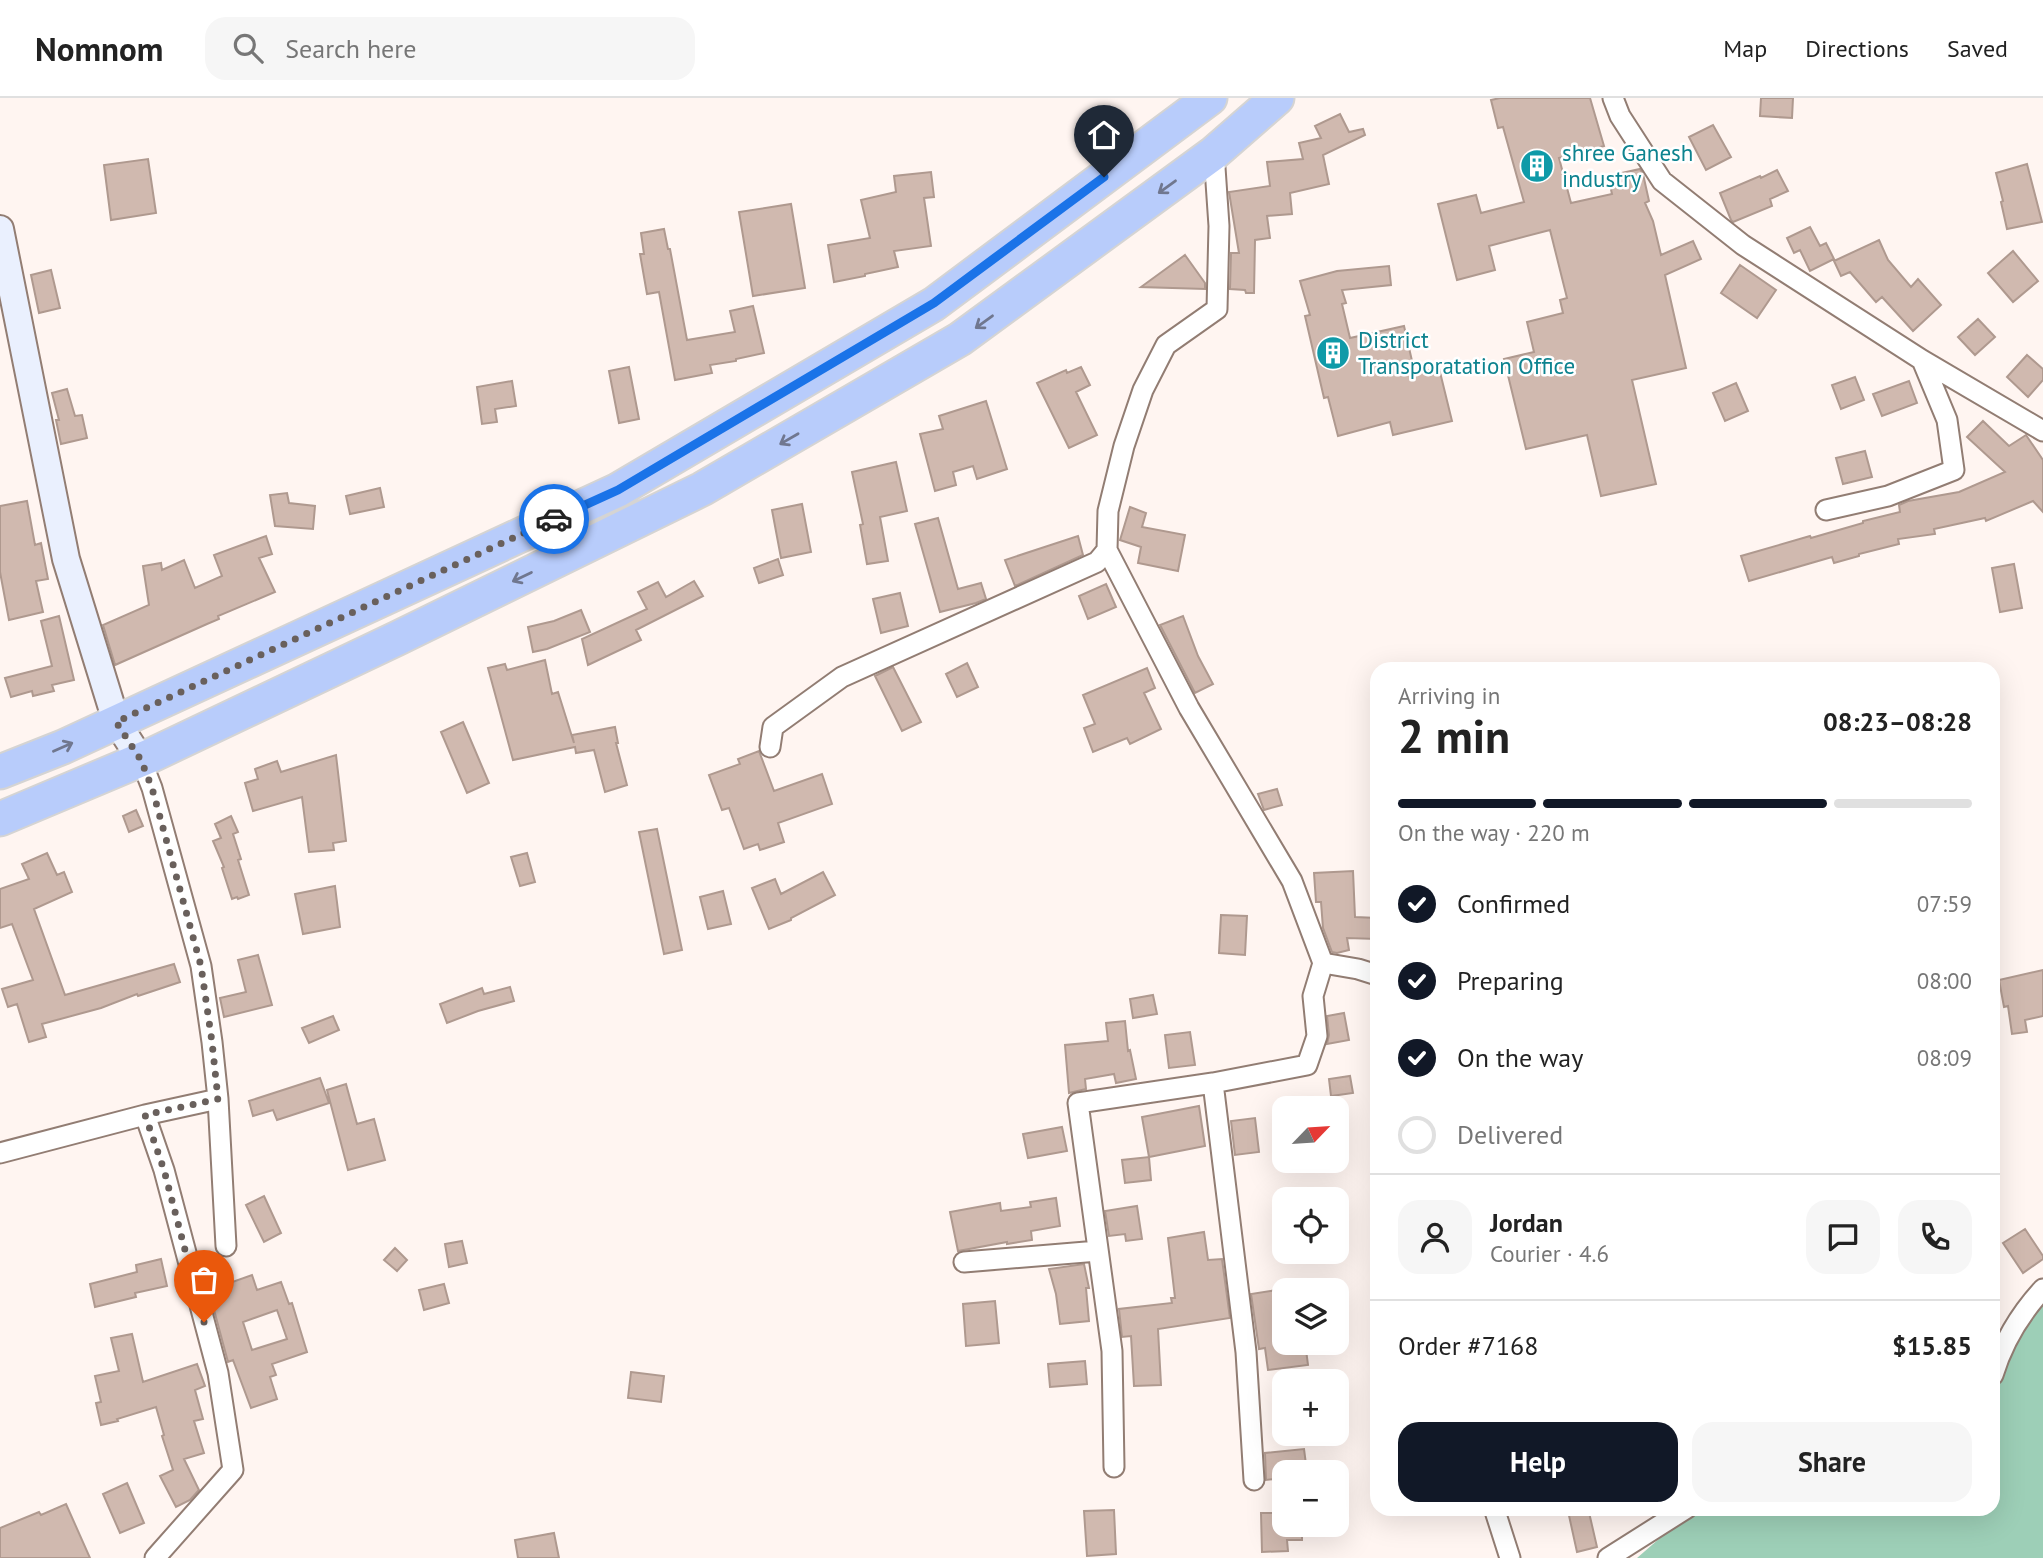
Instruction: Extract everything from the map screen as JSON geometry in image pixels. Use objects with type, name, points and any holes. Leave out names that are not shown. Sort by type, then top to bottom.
[{"type":"highway","points":[[0,772],[63,747],[618,490],[934,303],[1210,98]]},
{"type":"highway","points":[[0,819],[141,760],[702,489],[960,339],[1213,153],[1277,98]]},
{"type":"main road","points":[[0,229],[66,559],[116,722],[141,760]]},
{"type":"street","points":[[1613,98],[1620,116],[1662,181],[1743,245],[1922,360],[2043,431]]},
{"type":"street","points":[[1114,1467],[1112,1351],[1078,1103],[1213,1083],[1307,1065],[1317,1036],[1313,996],[1323,963],[1293,881],[1189,708],[1107,550],[1108,511],[1124,446],[1143,390],[1166,345],[1217,309],[1219,226],[1213,153]]},
{"type":"street","points":[[1826,510],[1888,496],[1954,470],[1947,420],[1922,360]]},
{"type":"street","points":[[770,747],[772,727],[842,677],[1097,562],[1107,550]]},
{"type":"street","points":[[141,760],[152,788],[201,966],[218,1099],[226,1246]]},
{"type":"street","points":[[1323,963],[1370,973]]},
{"type":"street","points":[[1213,1083],[1246,1352],[1254,1480]]},
{"type":"street","points":[[0,1153],[218,1099]]},
{"type":"street","points":[[145,1115],[164,1170],[218,1373],[233,1470],[155,1558]]},
{"type":"street","points":[[964,1262],[1098,1251]]},
{"type":"street","points":[[2000,1353],[2024,1310],[2043,1289]]},
{"type":"street","points":[[1497,1516],[1510,1558]]},
{"type":"street","points":[[1608,1558],[1674,1516]]},
{"type":"green space","points":[[2043,1300],[2043,1558],[1637,1558],[1685,1516],[2000,1516],[2000,1363]]},
{"type":"building","points":[[1590,98],[1604,146],[1559,158],[1571,203],[1612,194],[1608,176],[1640,169],[1649,201],[1645,203],[1653,221],[1661,255],[1693,241],[1701,259],[1665,275],[1686,368],[1632,380],[1656,484],[1601,496],[1587,435],[1526,449],[1504,359],[1534,352],[1527,322],[1563,313],[1560,300],[1567,298],[1550,230],[1489,246],[1495,270],[1457,280],[1438,204],[1476,195],[1481,213],[1524,202],[1503,127],[1498,128],[1491,100]]},
{"type":"building","points":[[1761,98],[1793,98],[1792,118],[1760,116]]},
{"type":"building","points":[[1340,114],[1349,132],[1363,129],[1365,135],[1323,155],[1329,184],[1290,193],[1292,214],[1267,216],[1270,238],[1255,240],[1254,293],[1230,289],[1231,253],[1239,253],[1229,192],[1270,186],[1267,162],[1303,159],[1299,143],[1321,138],[1315,126]]},
{"type":"building","points":[[1713,125],[1731,157],[1706,170],[1689,137]]},
{"type":"building","points":[[148,159],[156,213],[111,220],[104,165]]},
{"type":"building","points":[[2027,164],[2042,222],[2007,229],[1996,173]]},
{"type":"building","points":[[1777,170],[1788,191],[1770,199],[1772,206],[1733,222],[1720,193]]},
{"type":"building","points":[[931,172],[934,197],[924,198],[931,246],[894,251],[898,267],[834,282],[828,245],[870,238],[861,200],[896,192],[894,176]]},
{"type":"building","points":[[791,204],[805,288],[753,296],[739,212]]},
{"type":"building","points":[[1810,227],[1820,246],[1826,243],[1834,259],[1810,271],[1800,250],[1794,253],[1787,238]]},
{"type":"building","points":[[664,229],[687,340],[735,332],[730,311],[753,306],[764,353],[710,365],[712,373],[675,380],[659,292],[647,294],[640,254],[644,254],[641,233]]},
{"type":"building","points":[[1879,240],[1888,260],[1911,287],[1918,279],[1941,305],[1913,331],[1882,297],[1876,302],[1850,272],[1841,276],[1834,261]]},
{"type":"building","points":[[2013,251],[2038,281],[2013,302],[1988,273]]},
{"type":"building","points":[[1185,255],[1205,283],[1205,289],[1141,287]]},
{"type":"building","points":[[1740,265],[1776,290],[1757,318],[1721,293]]},
{"type":"building","points":[[1389,266],[1391,285],[1342,290],[1346,303],[1342,304],[1350,338],[1404,326],[1415,374],[1439,368],[1452,421],[1393,435],[1390,422],[1338,436],[1328,397],[1324,398],[1305,316],[1310,315],[1300,281],[1337,271]]},
{"type":"building","points":[[51,270],[60,308],[39,313],[31,275]]},
{"type":"building","points":[[1978,319],[1995,337],[1975,355],[1958,337]]},
{"type":"building","points":[[2027,355],[2043,369],[2043,380],[2028,397],[2007,377]]},
{"type":"building","points":[[629,367],[639,419],[619,423],[609,371]]},
{"type":"building","points":[[1081,367],[1090,385],[1076,392],[1097,435],[1069,448],[1037,383],[1066,370],[1067,373]]},
{"type":"building","points":[[1855,377],[1864,400],[1841,409],[1832,385]]},
{"type":"building","points":[[512,381],[516,406],[495,409],[497,422],[482,424],[477,387]]},
{"type":"building","points":[[1909,381],[1917,403],[1882,416],[1873,394]]},
{"type":"building","points":[[1736,383],[1748,411],[1725,421],[1713,393]]},
{"type":"building","points":[[67,389],[75,416],[82,415],[87,438],[61,444],[56,420],[59,420],[52,393]]},
{"type":"building","points":[[986,401],[1007,469],[977,479],[973,466],[953,472],[956,485],[935,491],[920,434],[943,429],[939,416]]},
{"type":"building","points":[[1983,421],[2009,446],[2026,435],[2043,460],[2043,512],[2033,501],[1986,521],[1985,518],[1934,529],[1935,534],[1898,539],[1899,544],[1859,556],[1834,563],[1832,557],[1749,581],[1741,556],[1900,512],[1899,505],[1908,501],[1959,492],[2005,472],[1967,437]]},
{"type":"building","points":[[1865,451],[1872,477],[1843,484],[1836,458]]},
{"type":"building","points":[[896,462],[907,511],[880,517],[888,561],[867,564],[860,525],[863,524],[852,472]]},
{"type":"building","points":[[380,488],[384,507],[350,514],[346,496]]},
{"type":"building","points":[[287,493],[289,503],[315,506],[313,529],[275,526],[270,495]]},
{"type":"building","points":[[27,501],[35,545],[41,543],[48,579],[36,581],[43,612],[9,620],[0,572],[0,506]]},
{"type":"building","points":[[802,504],[811,552],[781,558],[772,510]]},
{"type":"building","points":[[1130,507],[1146,513],[1142,527],[1185,535],[1178,571],[1138,563],[1141,547],[1120,540]]},
{"type":"building","points":[[938,518],[958,589],[981,583],[986,599],[940,612],[915,524]]},
{"type":"building","points":[[266,536],[272,554],[259,558],[275,592],[115,665],[103,625],[149,605],[143,566],[161,563],[162,570],[184,560],[195,588],[222,576],[214,555]]},
{"type":"building","points":[[1078,536],[1083,555],[1015,586],[1005,560]]},
{"type":"building","points":[[778,559],[783,575],[759,583],[754,568]]},
{"type":"building","points":[[2014,564],[2022,608],[2000,612],[1992,568]]},
{"type":"building","points":[[694,581],[703,596],[636,630],[641,640],[588,665],[582,639],[647,609],[638,592],[658,582],[666,597]]},
{"type":"building","points":[[1106,584],[1116,607],[1088,619],[1079,596]]},
{"type":"building","points":[[900,593],[908,626],[881,633],[873,599]]},
{"type":"building","points":[[581,610],[590,632],[533,652],[528,627],[554,621]]},
{"type":"building","points":[[59,616],[74,680],[52,685],[54,691],[33,696],[32,691],[11,697],[5,678],[52,666],[41,621]]},
{"type":"building","points":[[1183,616],[1198,656],[1213,684],[1195,693],[1160,625]]},
{"type":"building","points":[[545,660],[552,694],[558,692],[574,743],[572,735],[615,727],[616,743],[627,785],[605,792],[594,750],[576,753],[575,747],[513,760],[488,668],[505,664],[507,670]]},
{"type":"building","points":[[967,663],[978,687],[957,697],[946,674]]},
{"type":"building","points":[[893,667],[921,722],[902,731],[875,676]]},
{"type":"building","points":[[1147,668],[1155,688],[1144,693],[1161,729],[1130,744],[1127,738],[1093,752],[1084,728],[1095,724],[1083,695]]},
{"type":"building","points":[[463,722],[489,783],[467,793],[441,732]]},
{"type":"building","points":[[759,751],[774,791],[822,774],[832,804],[778,823],[784,842],[760,850],[758,844],[744,849],[729,808],[722,810],[709,775],[740,764],[738,759]]},
{"type":"building","points":[[336,755],[346,841],[333,843],[334,850],[309,852],[302,797],[253,811],[245,783],[258,779],[255,769],[277,761],[281,772]]},
{"type":"building","points":[[1277,789],[1282,805],[1264,810],[1258,794]]},
{"type":"building","points":[[136,810],[143,826],[129,832],[123,816]]},
{"type":"building","points":[[231,816],[238,832],[233,834],[249,895],[238,899],[232,899],[222,868],[224,867],[213,841],[221,838],[215,824]]},
{"type":"building","points":[[657,829],[682,950],[664,954],[639,832]]},
{"type":"building","points":[[47,853],[57,875],[64,872],[72,892],[34,909],[65,995],[174,964],[180,982],[42,1024],[46,1037],[29,1042],[17,1004],[8,1007],[2,989],[33,980],[12,924],[0,928],[0,889],[29,879],[22,864]]},
{"type":"building","points":[[527,853],[535,882],[520,886],[511,857]]},
{"type":"building","points":[[1353,871],[1355,917],[1370,918],[1370,939],[1347,938],[1349,950],[1332,952],[1323,928],[1321,902],[1316,902],[1314,873]]},
{"type":"building","points":[[823,872],[835,895],[769,929],[752,888],[775,879],[781,894]]},
{"type":"building","points":[[335,886],[340,927],[303,934],[295,894]]},
{"type":"building","points":[[723,891],[731,924],[708,929],[700,897]]},
{"type":"building","points":[[1221,915],[1247,916],[1245,955],[1219,953]]},
{"type":"building","points":[[258,955],[272,1005],[224,1017],[220,998],[246,992],[238,960]]},
{"type":"building","points":[[2043,970],[2043,1016],[2025,1020],[2027,1032],[2012,1034],[2008,1006],[2004,1007],[2000,980]]},
{"type":"building","points":[[510,987],[514,1001],[447,1023],[440,1004],[482,988],[484,994]]},
{"type":"building","points":[[1153,995],[1157,1014],[1133,1018],[1130,999]]},
{"type":"building","points":[[1344,1013],[1349,1040],[1327,1044],[1327,1016]]},
{"type":"building","points":[[333,1016],[339,1030],[309,1043],[302,1028]]},
{"type":"building","points":[[1125,1021],[1128,1051],[1130,1050],[1136,1079],[1116,1083],[1114,1074],[1085,1079],[1086,1089],[1069,1093],[1065,1045],[1108,1041],[1106,1023]]},
{"type":"building","points":[[1190,1032],[1195,1065],[1169,1068],[1165,1035]]},
{"type":"building","points":[[1350,1076],[1353,1093],[1331,1096],[1329,1079]]},
{"type":"building","points":[[320,1078],[329,1103],[277,1120],[273,1110],[253,1116],[249,1101]]},
{"type":"building","points":[[346,1084],[357,1124],[374,1119],[385,1160],[348,1170],[327,1090]]},
{"type":"building","points":[[1199,1106],[1205,1146],[1149,1157],[1142,1117]]},
{"type":"building","points":[[1255,1118],[1259,1152],[1235,1155],[1231,1121]]},
{"type":"building","points":[[1062,1127],[1067,1151],[1028,1158],[1023,1134]]},
{"type":"building","points":[[1149,1157],[1151,1180],[1125,1183],[1122,1160]]},
{"type":"building","points":[[264,1196],[281,1233],[264,1242],[246,1205]]},
{"type":"building","points":[[1056,1198],[1060,1226],[1031,1231],[1032,1240],[958,1251],[950,1212],[1000,1203],[1001,1211],[1031,1207],[1030,1202]]},
{"type":"building","points":[[1137,1206],[1142,1239],[1126,1241],[1125,1234],[1109,1236],[1105,1211]]},
{"type":"building","points":[[2025,1229],[2043,1259],[2023,1273],[2003,1243]]},
{"type":"building","points":[[1204,1232],[1208,1260],[1222,1259],[1230,1318],[1158,1329],[1161,1385],[1134,1386],[1131,1336],[1122,1337],[1119,1309],[1172,1303],[1171,1298],[1175,1298],[1168,1238]]},
{"type":"building","points":[[462,1241],[467,1263],[449,1267],[445,1244]]},
{"type":"building","points":[[395,1248],[407,1260],[397,1271],[384,1260]]},
{"type":"building","points":[[161,1259],[167,1286],[135,1293],[136,1297],[95,1307],[90,1284],[137,1272],[136,1265]]},
{"type":"building","points":[[1084,1264],[1089,1288],[1086,1288],[1089,1321],[1060,1324],[1049,1269]]},
{"type":"building","points":[[252,1275],[257,1290],[281,1282],[289,1304],[292,1303],[307,1352],[272,1364],[276,1375],[270,1377],[277,1399],[251,1408],[233,1360],[228,1362],[210,1295],[223,1290],[221,1286]],"holes":[[[277,1310],[287,1339],[252,1350],[243,1322]]]},
{"type":"building","points":[[444,1284],[449,1303],[424,1310],[419,1290]]},
{"type":"building","points":[[1272,1291],[1272,1355],[1307,1355],[1308,1365],[1268,1370],[1265,1348],[1259,1349],[1251,1294]]},
{"type":"building","points":[[995,1301],[999,1343],[966,1346],[963,1304]]},
{"type":"building","points":[[132,1334],[143,1382],[197,1364],[205,1386],[195,1390],[203,1419],[194,1421],[204,1453],[184,1459],[199,1490],[190,1500],[176,1507],[160,1476],[173,1470],[156,1407],[101,1425],[96,1403],[101,1402],[95,1376],[119,1371],[111,1338]]},
{"type":"building","points":[[1085,1361],[1087,1384],[1050,1387],[1048,1364]]},
{"type":"building","points":[[631,1372],[664,1376],[661,1402],[628,1398]]},
{"type":"building","points":[[1304,1449],[1305,1460],[1272,1460],[1272,1479],[1266,1480],[1265,1453]]},
{"type":"building","points":[[127,1483],[144,1523],[120,1533],[103,1494]]},
{"type":"building","points":[[66,1504],[90,1558],[0,1558],[0,1528]]},
{"type":"building","points":[[1114,1510],[1116,1554],[1087,1556],[1084,1511]]},
{"type":"building","points":[[1261,1513],[1272,1513],[1272,1537],[1302,1537],[1302,1540],[1287,1540],[1288,1551],[1262,1552]]},
{"type":"building","points":[[1569,1516],[1590,1516],[1597,1547],[1577,1552]]},
{"type":"building","points":[[554,1533],[559,1558],[518,1558],[515,1540]]},
{"type":"way so far","points":[[204,1322],[164,1170],[145,1115],[218,1099],[201,966],[152,788],[141,760],[116,722],[554,519]]},
{"type":"place","name":"shree Ganesh industry","points":[[1537,166]]},
{"type":"place","name":"District Transporatation Office","points":[[1333,353]]},
{"type":"route","points":[[554,519],[618,490],[934,303],[1104,177]]}]
